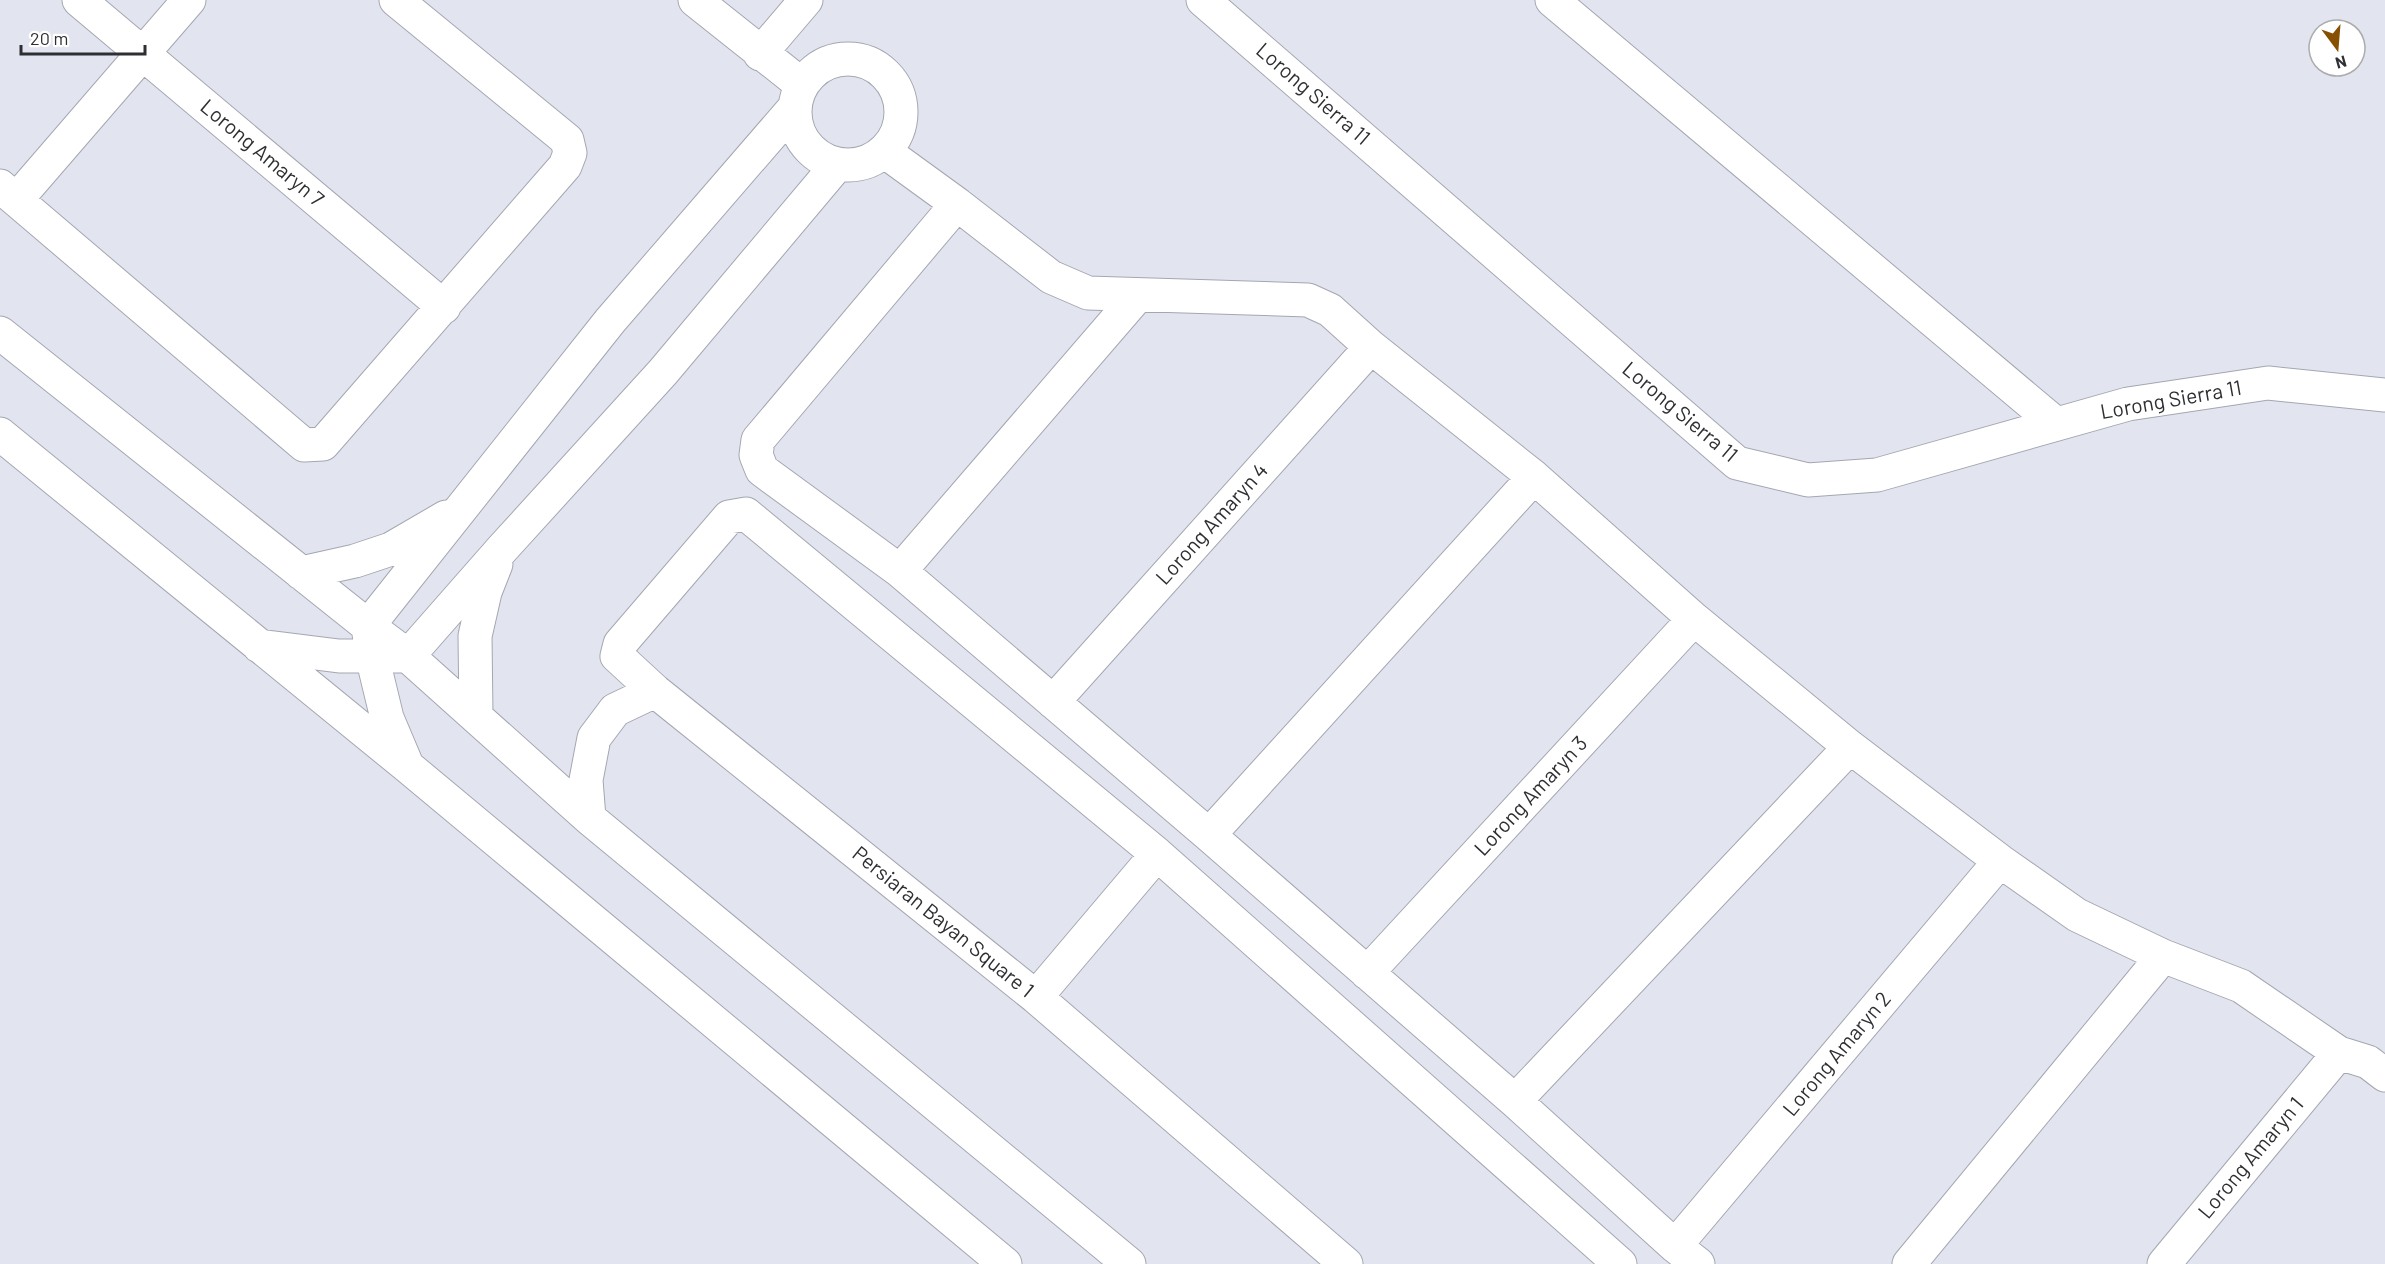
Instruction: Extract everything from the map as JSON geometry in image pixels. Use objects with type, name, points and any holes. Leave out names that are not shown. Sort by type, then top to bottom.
[{"type":"street","name":"Lorong Amaryn 7","points":[[79,0],[444,307]]},
{"type":"street","points":[[189,0],[144,54],[8,193],[304,445],[322,444],[566,166],[570,153],[567,140],[396,0]]},
{"type":"street","points":[[259,646],[339,656],[370,641],[462,508],[610,321],[798,96],[812,73],[826,64],[843,60],[859,61],[875,67],[887,77],[896,91],[900,106],[900,122],[894,139],[884,152],[862,163],[837,165],[823,160],[806,144],[795,123],[798,96],[760,54],[695,0]]},
{"type":"street","points":[[760,54],[806,0]]},
{"type":"street","name":"Lorong Sierra 11","points":[[1203,0],[1737,463],[1809,480],[1877,475],[2128,404],[2268,383],[2385,395]]},
{"type":"street","points":[[1552,0],[2056,424]]},
{"type":"street","points":[[884,152],[957,204],[1051,277],[1088,293],[1308,300],[1330,310],[1371,346],[1534,477],[1694,619],[1850,747],[2000,861],[2077,915],[2163,956],[2241,986],[2339,1053],[2368,1062],[2385,1075]]},
{"type":"street","points":[[408,656],[663,372],[837,165]]},
{"type":"street","points":[[957,204],[758,440],[756,455],[762,470],[900,571],[1515,1101],[1686,1255]]},
{"type":"street","points":[[900,571],[1138,295]]},
{"type":"street","points":[[0,333],[301,573],[370,641],[408,656],[589,818],[1129,1264]]},
{"type":"street","name":"Lorong Amaryn 4","points":[[1053,702],[1371,346]]},
{"type":"street","points":[[0,434],[407,766],[1005,1264]]},
{"type":"street","points":[[1209,835],[1534,477]]},
{"type":"street","points":[[301,573],[355,561],[391,549],[462,508]]},
{"type":"street","name":"Persiaran Bayan Square 1","points":[[1157,854],[746,514],[729,517],[620,644],[617,656],[655,691],[1036,997],[1346,1264]]},
{"type":"street","points":[[476,716],[475,636],[485,592],[502,549]]},
{"type":"street","name":"Lorong Amaryn 3","points":[[1367,973],[1694,619]]},
{"type":"street","points":[[370,641],[387,718],[407,766]]},
{"type":"street","points":[[589,818],[586,780],[594,738],[615,710],[655,691]]},
{"type":"street","points":[[1515,1101],[1850,747]]},
{"type":"street","points":[[1036,997],[1157,854],[1620,1264]]},
{"type":"street","name":"Lorong Amaryn 2","points":[[1686,1255],[2000,861]]},
{"type":"street","points":[[1909,1264],[2163,956]]},
{"type":"street","name":"Lorong Amaryn 1","points":[[2164,1264],[2339,1053]]}]
